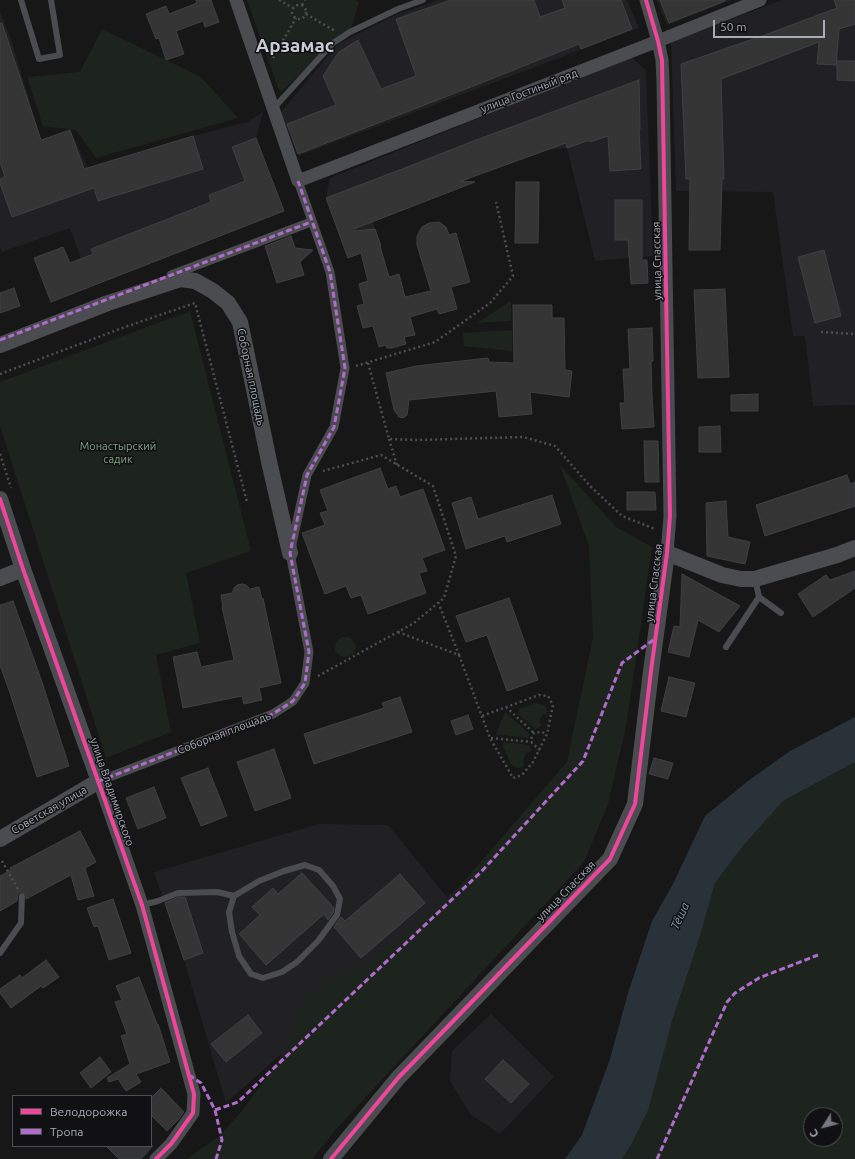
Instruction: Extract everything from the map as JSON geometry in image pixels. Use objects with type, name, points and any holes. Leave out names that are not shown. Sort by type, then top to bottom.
[{"type":"street","points":[[236,0],[298,181]]},
{"type":"street","name":"улица Спасская","points":[[331,1159],[398,1078],[610,859],[635,804],[667,553],[670,516],[662,60],[646,0]]},
{"type":"street","name":"улица Гостиный ряд","points":[[298,181],[760,0]]},
{"type":"street","name":"Соборная площадь","points":[[290,554],[307,475],[334,427],[345,368],[330,272],[311,222],[298,181]]},
{"type":"street","points":[[0,340],[311,222]]},
{"type":"street","name":"Соборная площадь","points":[[0,345],[108,303],[181,278],[195,281],[213,291],[228,303],[240,322],[290,554],[309,652],[305,683],[293,701],[272,714],[99,781]]},
{"type":"street","name":"улица Владимирского","points":[[0,499],[23,569],[142,905],[194,1094],[193,1113],[171,1144],[156,1159]]},
{"type":"street","points":[[667,553],[722,575],[741,579],[755,579],[837,555],[855,548]]},
{"type":"street","points":[[0,578],[23,569]]},
{"type":"street","name":"Советская улица","points":[[0,839],[99,781]]},
{"type":"lane","points":[[21,0],[40,59],[60,54],[51,0]]},
{"type":"lane","points":[[273,108],[333,43],[398,9],[423,0]]},
{"type":"lane","points":[[755,579],[759,597],[781,613]]},
{"type":"lane","points":[[726,647],[759,597]]},
{"type":"lane","points":[[142,905],[158,901],[178,893],[217,892],[234,896],[259,881],[284,871],[305,866],[319,870],[333,886],[340,899],[337,915],[297,962],[282,972],[263,978],[251,974],[239,956],[232,932],[229,912],[234,896]]},
{"type":"lane","points":[[0,953],[21,924],[22,896]]},
{"type":"path","points":[[279,0],[293,8]]},
{"type":"path","points":[[302,5],[305,0]]},
{"type":"path","points":[[293,8],[296,5],[302,5]]},
{"type":"path","points":[[302,5],[306,10],[306,14],[344,36]]},
{"type":"path","points":[[293,8],[293,15],[296,18]]},
{"type":"path","points":[[296,18],[302,18],[306,14]]},
{"type":"path","points":[[273,58],[296,18]]},
{"type":"path","points":[[345,368],[368,363],[435,342],[490,303],[513,276],[496,202]]},
{"type":"path","points":[[0,374],[125,327],[195,303],[247,502]]},
{"type":"path","points":[[821,332],[855,334]]},
{"type":"path","points":[[368,363],[397,465]]},
{"type":"path","points":[[389,440],[523,437],[555,446],[590,486],[622,516],[669,534]]},
{"type":"path","points":[[305,683],[414,623],[444,598],[456,556],[433,486],[381,455],[307,475]]},
{"type":"path","points":[[438,602],[490,738],[513,778],[522,775],[533,762],[540,750],[547,734],[553,705],[548,696],[539,695],[482,716]]},
{"type":"path","points":[[397,632],[459,655]]},
{"type":"path","points":[[506,707],[534,733]]},
{"type":"path","points":[[534,733],[542,732],[547,734]]},
{"type":"path","points":[[534,733],[531,739],[532,742],[540,750]]},
{"type":"path","points":[[490,738],[532,742]]},
{"type":"path","points":[[2,861],[22,896]]},
{"type":"shaded area","points":[[439,0],[627,0],[639,28],[298,156],[281,112],[338,44],[396,15]]},
{"type":"shaded area","points":[[657,0],[732,0],[667,25]]},
{"type":"shaded area","points":[[782,0],[855,0],[855,405],[813,406],[805,336],[793,336],[773,192],[676,191],[671,42]]},
{"type":"shaded area","points":[[0,12],[12,42],[41,140],[70,130],[88,168],[193,136],[247,122],[263,112],[256,138],[232,147],[245,181],[209,195],[211,202],[91,249],[103,281],[81,259],[70,228],[2,252],[0,247]]},
{"type":"shaded area","points":[[631,57],[646,70],[653,256],[595,261],[567,148],[547,150],[464,181],[365,199],[381,246],[348,258],[326,198],[330,178]]},
{"type":"shaded area","points":[[319,824],[388,825],[452,903],[226,1103],[184,960],[154,872]]},
{"type":"shaded area","points":[[491,1014],[554,1077],[500,1134],[471,1115],[450,1081],[452,1051]]},
{"type":"green space","points":[[247,0],[355,0],[359,2],[350,32],[333,43],[280,93]]},
{"type":"green space","points":[[102,29],[201,77],[238,118],[96,158],[76,130],[43,126],[27,77],[80,72]]},
{"type":"green space","points":[[511,301],[511,321],[477,323]]},
{"type":"green space","name":"Монастырский садик","points":[[190,311],[251,551],[186,573],[200,643],[156,655],[171,732],[106,758],[0,426],[0,382]]},
{"type":"green space","points":[[512,330],[512,351],[464,346],[463,333]]},
{"type":"green space","points":[[560,465],[616,527],[652,547],[626,727],[608,804],[584,862],[339,1126],[312,1159],[187,1159],[219,1136],[242,1111],[280,1059],[304,999],[329,979],[374,960],[459,887],[567,762],[593,637],[589,546]]},
{"type":"green space","points":[[342,637],[350,637],[356,645],[354,653],[347,657],[340,656],[335,650],[336,642]]},
{"type":"green space","points":[[536,703],[544,705],[547,712],[546,715],[543,714],[539,722],[542,724],[540,727],[535,729],[518,714],[519,709]]},
{"type":"green space","points":[[505,712],[530,734],[528,738],[496,734]]},
{"type":"green space","points":[[504,742],[529,745],[531,750],[530,752],[526,753],[523,760],[525,765],[518,768],[512,765],[502,745]]},
{"type":"green space","points":[[855,762],[855,1159],[622,1159],[631,1145],[700,936],[715,883],[742,847],[783,801]]},
{"type":"water","name":"Тёша","points":[[855,717],[855,762],[783,801],[742,847],[715,883],[700,936],[672,1021],[648,1110],[631,1145],[622,1159],[565,1159],[582,1135],[610,1059],[628,993],[652,921],[673,884],[705,816],[748,781],[790,751]]},
{"type":"building","points":[[196,0],[211,0],[219,22],[205,27],[203,21],[176,31],[184,54],[166,60],[159,38],[156,39],[146,14],[166,6],[169,14],[197,3]]},
{"type":"building","points":[[451,0],[534,0],[540,17],[565,8],[562,0],[621,0],[632,29],[581,49],[579,44],[298,154],[287,124],[336,105],[323,76],[339,52],[358,40],[381,89],[416,76],[396,19]]},
{"type":"building","points":[[660,0],[725,0],[725,1],[669,23]]},
{"type":"building","points":[[834,0],[855,0],[855,24],[839,29],[836,65],[817,64],[819,42],[721,79],[724,179],[722,179],[720,250],[689,250],[690,179],[686,179],[681,64],[837,8]]},
{"type":"building","points":[[0,23],[2,23],[41,140],[70,130],[84,169],[193,136],[203,169],[98,201],[94,188],[12,217],[0,183],[0,179],[5,177],[0,162]]},
{"type":"building","points":[[837,61],[855,61],[855,81],[837,80]]},
{"type":"building","points":[[639,80],[641,169],[610,171],[608,136],[590,142],[590,140],[567,148],[566,143],[461,181],[475,182],[354,229],[354,231],[375,229],[389,277],[399,274],[405,297],[431,291],[417,245],[417,236],[422,227],[429,223],[439,222],[446,227],[449,235],[456,233],[470,282],[451,287],[457,309],[439,314],[437,309],[410,317],[415,335],[404,337],[406,344],[392,348],[387,348],[386,345],[379,347],[373,326],[363,328],[357,306],[364,304],[359,284],[368,281],[361,253],[348,258],[326,198],[476,140]]},
{"type":"building","points":[[256,138],[284,211],[51,302],[34,258],[63,247],[70,263],[93,254],[91,249],[211,202],[209,195],[245,181],[232,147]]},
{"type":"building","points":[[516,182],[539,182],[538,243],[515,243]]},
{"type":"building","points":[[615,200],[642,200],[642,260],[647,260],[648,283],[631,284],[628,240],[615,240]]},
{"type":"building","points":[[291,236],[295,248],[313,250],[300,262],[304,275],[277,283],[265,246]]},
{"type":"building","points":[[824,250],[841,316],[815,323],[798,257]]},
{"type":"building","points":[[14,288],[20,306],[0,313],[0,293]]},
{"type":"building","points":[[725,289],[729,377],[698,378],[694,290]]},
{"type":"building","points":[[513,305],[552,305],[552,318],[564,318],[565,370],[572,371],[569,397],[530,392],[532,414],[499,417],[496,391],[409,400],[407,415],[403,418],[399,417],[394,410],[386,373],[416,366],[488,358],[489,362],[514,363]]},
{"type":"building","points":[[652,328],[653,361],[651,361],[654,427],[622,429],[620,403],[625,403],[623,369],[630,369],[628,329]]},
{"type":"building","points":[[758,394],[758,411],[731,411],[731,395]]},
{"type":"building","points":[[720,426],[721,452],[699,452],[699,427]]},
{"type":"building","points":[[644,441],[658,441],[659,482],[645,482]]},
{"type":"building","points":[[380,468],[388,489],[396,486],[400,497],[423,489],[445,550],[422,558],[427,571],[419,573],[426,593],[368,614],[361,595],[351,598],[346,586],[325,594],[302,533],[325,525],[320,513],[328,511],[320,490]]},
{"type":"building","points":[[847,475],[850,484],[855,482],[855,506],[765,536],[756,505]]},
{"type":"building","points":[[627,492],[655,492],[656,510],[627,510]]},
{"type":"building","points":[[552,495],[561,524],[507,542],[505,536],[466,549],[452,503],[471,497],[478,519]]},
{"type":"building","points":[[726,501],[728,537],[750,542],[745,564],[707,556],[706,503]]},
{"type":"building","points":[[855,571],[855,588],[813,617],[798,594],[826,575],[830,580]]},
{"type":"building","points":[[682,574],[740,606],[719,632],[698,620],[689,657],[668,652],[674,626],[680,627]]},
{"type":"building","points":[[237,585],[246,585],[250,589],[259,587],[262,599],[263,598],[281,683],[259,688],[262,700],[244,704],[242,696],[183,708],[173,657],[197,652],[201,667],[234,660],[222,607],[221,595],[232,593]]},
{"type":"building","points":[[509,598],[538,680],[507,691],[487,635],[466,642],[456,616]]},
{"type":"building","points":[[13,601],[42,682],[69,766],[37,777],[0,665],[0,605]]},
{"type":"building","points":[[669,677],[695,683],[686,717],[661,711]]},
{"type":"building","points":[[400,697],[412,732],[314,764],[304,734],[384,708],[382,703]]},
{"type":"building","points":[[468,715],[473,729],[456,735],[451,721]]},
{"type":"building","points":[[274,749],[291,798],[255,811],[237,762]]},
{"type":"building","points":[[654,758],[673,763],[668,779],[649,774]]},
{"type":"building","points":[[208,768],[227,816],[201,826],[181,778]]},
{"type":"building","points":[[154,787],[166,818],[138,829],[126,798]]},
{"type":"building","points":[[80,831],[96,862],[85,868],[94,896],[78,900],[71,875],[26,899],[26,894],[20,892],[18,894],[17,901],[0,911],[0,876],[11,870],[10,868]]},
{"type":"building","points":[[302,873],[334,908],[333,913],[328,920],[324,914],[266,965],[239,934],[260,915],[252,907],[273,888],[278,894]]},
{"type":"building","points":[[400,874],[425,903],[361,958],[334,927],[341,917],[345,921]]},
{"type":"building","points":[[179,897],[185,897],[203,953],[184,960],[165,903]]},
{"type":"building","points":[[113,899],[131,953],[109,960],[98,926],[94,927],[87,908]]},
{"type":"building","points":[[46,960],[59,977],[43,988],[41,986],[11,1008],[0,993],[0,989],[20,975],[22,978]]},
{"type":"building","points":[[139,977],[158,1024],[170,1062],[136,1074],[141,1082],[126,1091],[118,1079],[109,1082],[107,1078],[130,1064],[121,1036],[127,1034],[115,1002],[122,1000],[116,986]]},
{"type":"building","points":[[248,1015],[262,1033],[226,1062],[211,1044]]},
{"type":"building","points":[[100,1057],[111,1072],[91,1088],[80,1073]]},
{"type":"building","points":[[503,1060],[529,1084],[511,1103],[485,1079]]},
{"type":"building","points":[[161,1088],[184,1112],[167,1131],[152,1116],[152,1097]]},
{"type":"building","points":[[153,1146],[141,1159],[119,1159],[107,1147]]},
{"type":"marked path","points":[[99,781],[273,714],[293,701],[305,683],[309,652],[290,553],[307,475],[334,427],[345,368],[330,272],[298,181]]},
{"type":"marked path","points":[[0,340],[311,222]]},
{"type":"marked path","points":[[215,1110],[238,1102],[481,872],[583,761],[622,663],[656,638]]},
{"type":"marked path","points":[[657,1159],[727,1002],[735,993],[759,978],[818,955]]},
{"type":"marked path","points":[[189,1075],[201,1083],[215,1110],[222,1140],[216,1159]]},
{"type":"cycle path","points":[[331,1159],[398,1078],[610,859],[635,804],[667,553],[670,516],[662,60],[646,0]]},
{"type":"cycle path","points":[[0,499],[23,569],[142,905],[194,1094],[193,1113],[171,1144],[156,1159]]},
{"type":"district","name":"Арзамас","points":[[295,46]]}]
